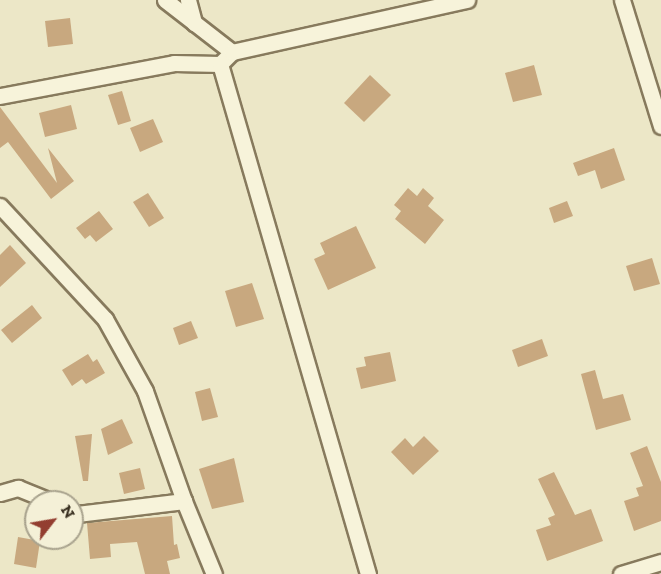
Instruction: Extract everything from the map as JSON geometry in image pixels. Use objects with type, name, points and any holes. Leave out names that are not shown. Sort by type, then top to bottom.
[{"type":"street","points":[[165,0],[232,52]]},
{"type":"street","points":[[188,0],[194,22]]},
{"type":"street","points":[[0,96],[174,63],[220,64],[232,52],[467,0]]},
{"type":"street","points":[[622,0],[661,126]]},
{"type":"street","points":[[220,64],[368,574]]},
{"type":"street","points":[[0,206],[105,319],[145,391],[184,501],[214,574]]},
{"type":"street","points":[[0,493],[18,488],[24,490]]},
{"type":"street","points":[[84,513],[184,501]]},
{"type":"street","points":[[621,574],[661,562]]},
{"type":"building","points":[[70,18],[73,44],[48,47],[45,21]]},
{"type":"building","points":[[534,65],[542,95],[513,102],[505,73]]},
{"type":"building","points":[[370,75],[391,95],[364,122],[344,103]]},
{"type":"building","points":[[122,91],[131,121],[118,125],[108,95]]},
{"type":"building","points":[[71,105],[77,129],[45,137],[39,113]]},
{"type":"building","points":[[0,107],[57,183],[48,148],[74,181],[51,199],[8,142],[0,148]]},
{"type":"building","points":[[153,119],[163,142],[140,152],[130,128]]},
{"type":"building","points":[[614,148],[625,180],[601,189],[595,170],[578,176],[573,163]]},
{"type":"building","points":[[408,188],[417,196],[423,188],[434,198],[428,206],[444,220],[425,244],[395,219],[401,211],[394,205]]},
{"type":"building","points":[[148,193],[164,218],[149,227],[133,202]]},
{"type":"building","points":[[567,201],[573,216],[554,223],[549,208]]},
{"type":"building","points":[[99,211],[113,229],[96,242],[90,235],[85,239],[76,228]]},
{"type":"building","points":[[356,226],[376,268],[328,290],[314,259],[325,254],[320,243]]},
{"type":"building","points":[[10,245],[26,263],[0,287],[0,255]]},
{"type":"building","points":[[652,258],[660,284],[634,291],[626,266]]},
{"type":"building","points":[[252,283],[264,319],[236,327],[225,291]]},
{"type":"building","points":[[32,305],[42,318],[12,343],[1,330]]},
{"type":"building","points":[[191,321],[198,338],[179,345],[173,328]]},
{"type":"building","points":[[542,339],[548,356],[518,367],[512,350]]},
{"type":"building","points":[[390,352],[396,381],[361,389],[356,368],[366,366],[364,357]]},
{"type":"building","points":[[88,354],[93,362],[97,359],[105,373],[86,384],[82,379],[72,386],[62,370]]},
{"type":"building","points":[[595,370],[603,399],[623,394],[631,420],[596,430],[581,374]]},
{"type":"building","points":[[210,388],[218,417],[202,421],[195,392]]},
{"type":"building","points":[[122,419],[133,443],[108,455],[101,429]]},
{"type":"building","points":[[92,434],[88,481],[83,481],[75,436]]},
{"type":"building","points":[[424,436],[439,451],[413,475],[391,452],[405,438],[413,447]]},
{"type":"building","points":[[647,446],[661,482],[661,521],[634,531],[624,501],[639,496],[636,488],[643,486],[630,453]]},
{"type":"building","points":[[234,458],[244,502],[212,509],[199,469]]},
{"type":"building","points":[[140,468],[145,489],[124,494],[119,473]]},
{"type":"building","points":[[554,472],[575,515],[591,509],[603,541],[547,561],[536,530],[551,525],[548,518],[555,515],[538,479]]},
{"type":"building","points":[[172,516],[174,545],[177,544],[180,558],[167,561],[170,574],[145,574],[137,542],[110,544],[111,557],[90,559],[87,523]]},
{"type":"building","points":[[18,537],[24,538],[24,550],[39,550],[36,568],[14,564]]}]
